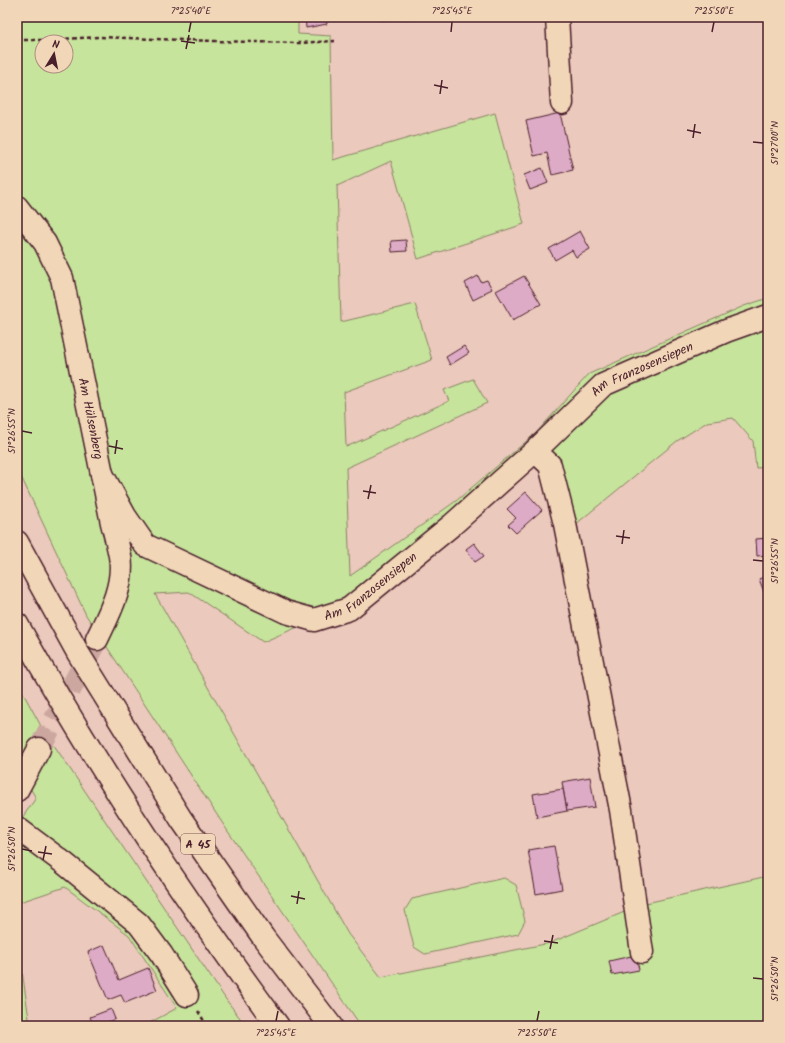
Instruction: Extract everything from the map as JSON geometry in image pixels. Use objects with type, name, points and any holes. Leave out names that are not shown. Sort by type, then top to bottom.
[{"type":"main road","points":[[557,17],[562,103]]},
{"type":"main road","name":"Am Hülsenberg","points":[[17,207],[45,243],[62,278],[120,557],[119,580],[113,606],[97,639]]},
{"type":"main road","name":"Am Franzosensiepen","points":[[102,474],[124,516],[145,545],[286,612],[314,620],[349,609],[452,525],[535,450],[603,385],[726,331],[768,316]]},
{"type":"main road","points":[[535,450],[550,465],[562,510],[621,810],[642,952]]},
{"type":"main road","name":"A 45","points":[[17,542],[78,653],[182,820],[263,937],[331,1026]]},
{"type":"main road","points":[[120,557],[145,545]]},
{"type":"main road","name":"A 45","points":[[17,624],[52,687],[144,834],[230,961],[278,1026]]},
{"type":"main road","points":[[17,790],[39,749]]},
{"type":"main road","points":[[17,828],[64,863],[139,924],[162,955],[187,995]]},
{"type":"path","points":[[17,40],[45,40],[99,36],[299,43],[335,41]]},
{"type":"green space","points":[[17,17],[298,17],[298,34],[331,36],[333,160],[495,113],[524,224],[418,259],[391,161],[337,186],[341,322],[415,304],[432,360],[344,392],[346,447],[449,401],[444,390],[473,379],[487,403],[346,468],[350,576],[456,501],[536,433],[589,374],[744,306],[768,298],[768,467],[756,468],[753,441],[733,418],[707,422],[677,441],[576,524],[535,451],[351,604],[263,642],[189,592],[155,594],[348,934],[381,977],[550,943],[646,903],[768,876],[768,1026],[361,1026],[225,827],[86,615],[17,468]]},
{"type":"green space","points":[[17,682],[41,726],[227,1001],[246,1026],[144,1026],[177,1008],[129,935],[65,887],[17,903],[17,825],[36,798],[17,766]]},
{"type":"green space","points":[[504,878],[516,885],[525,921],[518,934],[425,954],[414,947],[405,910],[412,899]]},
{"type":"green space","points":[[17,936],[30,1026],[17,1026]]},
{"type":"building","points":[[305,17],[326,17],[327,24],[306,28]]},
{"type":"building","points":[[379,17],[424,17],[424,18],[379,20]]},
{"type":"building","points":[[560,113],[573,170],[552,175],[547,153],[534,156],[526,121]]},
{"type":"building","points":[[542,168],[548,183],[530,190],[524,175]]},
{"type":"building","points":[[580,231],[590,249],[576,257],[572,250],[555,260],[549,249]]},
{"type":"building","points":[[406,240],[407,251],[392,252],[391,241]]},
{"type":"building","points":[[478,276],[481,282],[487,280],[492,289],[473,300],[465,283]]},
{"type":"building","points":[[524,276],[541,304],[513,320],[496,291]]},
{"type":"building","points":[[464,346],[469,353],[450,365],[446,357]]},
{"type":"building","points":[[526,492],[542,510],[516,533],[508,525],[516,518],[507,509]]},
{"type":"building","points":[[768,538],[768,555],[757,556],[756,539]]},
{"type":"building","points":[[474,543],[484,556],[475,562],[466,549]]},
{"type":"building","points":[[768,575],[768,596],[766,597],[759,579]]},
{"type":"building","points":[[590,777],[595,807],[567,811],[562,782]]},
{"type":"building","points":[[563,789],[567,811],[537,817],[533,794]]},
{"type":"building","points":[[554,846],[562,889],[536,894],[528,850]]},
{"type":"building","points":[[104,945],[119,980],[148,968],[157,990],[125,1003],[121,995],[108,1000],[88,952]]},
{"type":"building","points":[[636,955],[639,970],[612,975],[609,961]]},
{"type":"building","points":[[111,1009],[115,1019],[98,1026],[94,1026],[90,1017]]},
{"type":"tunnel","points":[[39,749],[97,639]]}]
